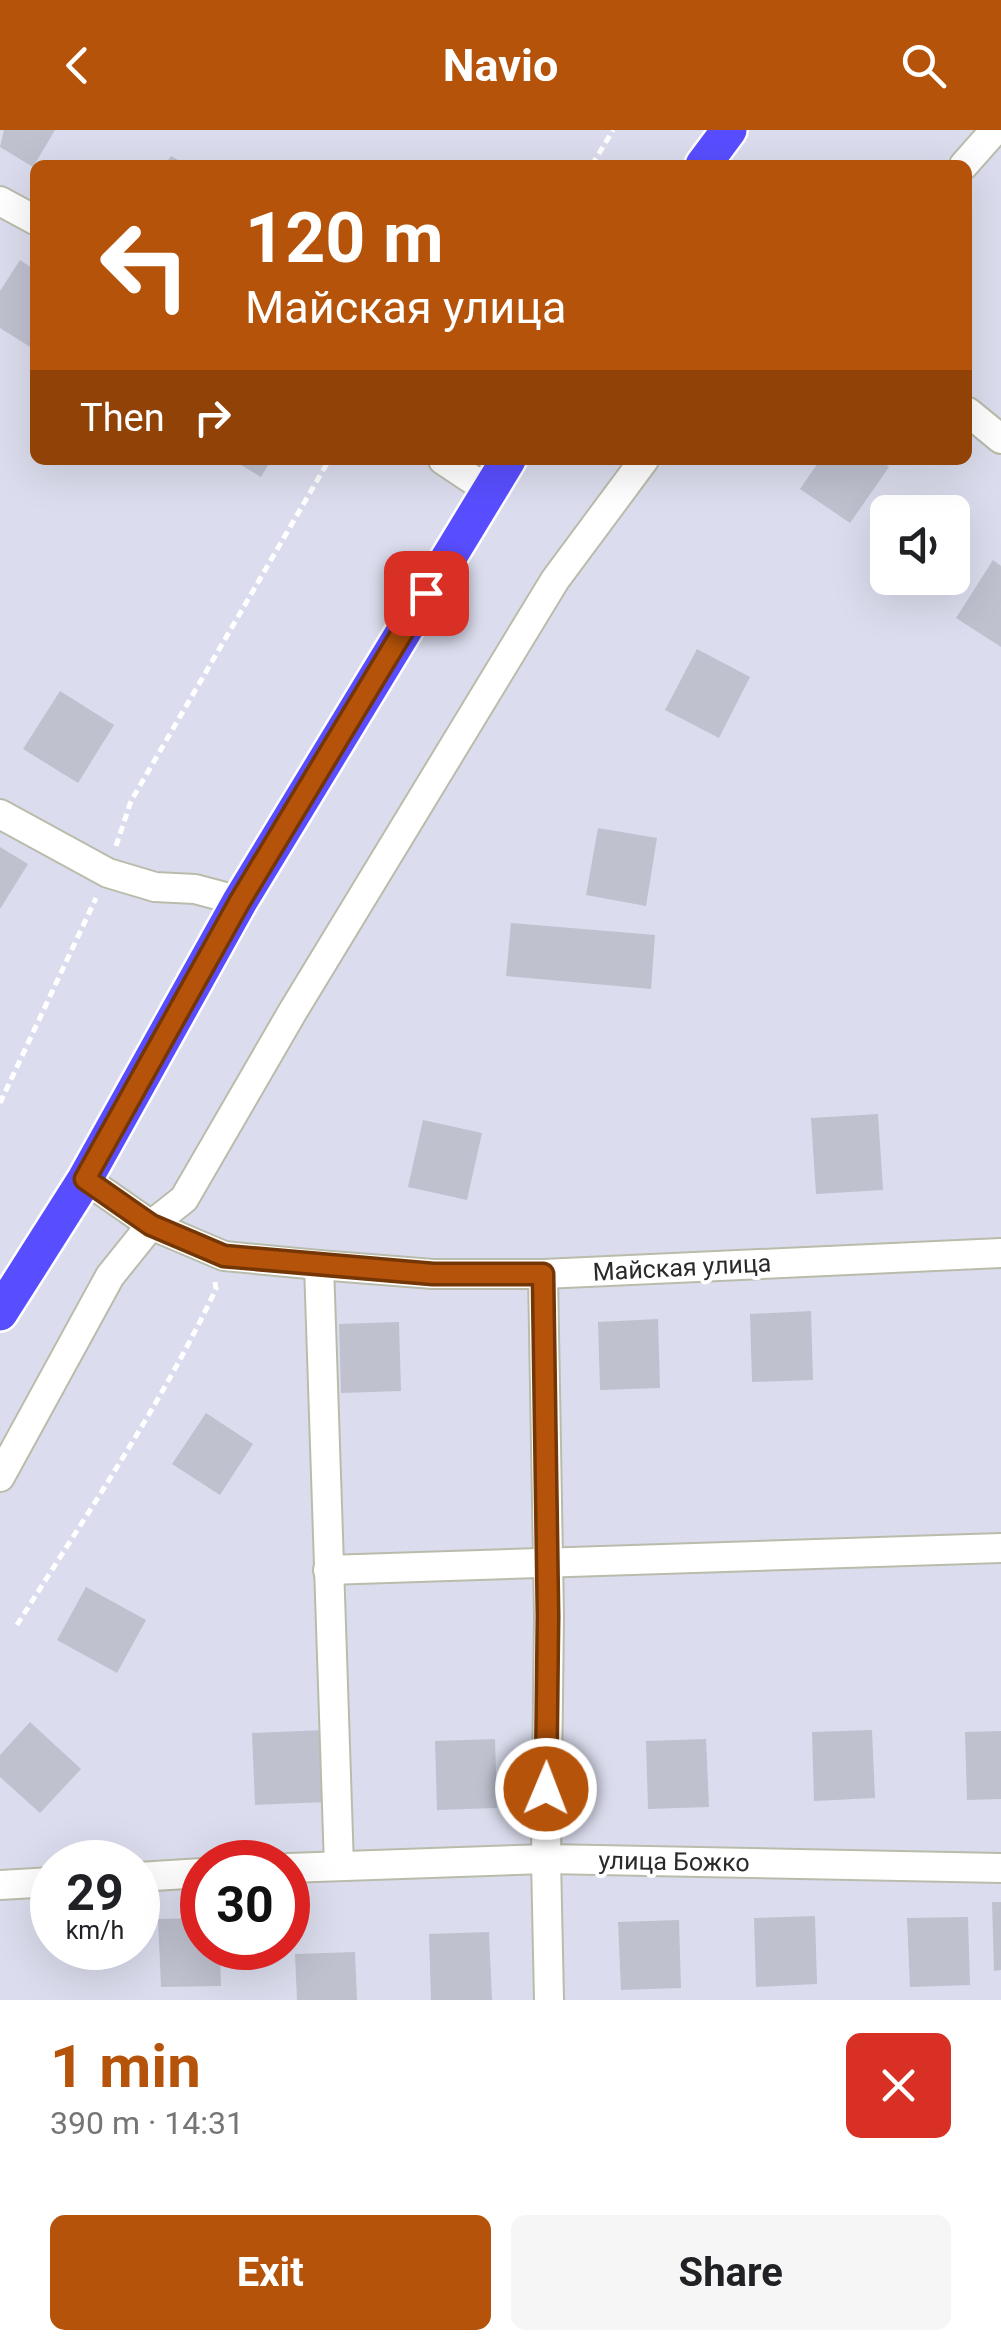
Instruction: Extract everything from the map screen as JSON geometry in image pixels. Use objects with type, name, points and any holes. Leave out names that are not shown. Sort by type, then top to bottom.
[{"type":"main road","points":[[707,160],[729,130]]},
{"type":"main road","points":[[0,1313],[85,1179],[240,901],[505,465]]},
{"type":"street","points":[[968,160],[995,130]]},
{"type":"street","points":[[0,200],[30,217]]},
{"type":"street","points":[[972,415],[1001,440]]},
{"type":"street","points":[[451,465],[488,490]]},
{"type":"street","points":[[0,1477],[110,1276],[151,1225],[184,1200],[555,580],[640,465]]},
{"type":"street","points":[[0,814],[108,873],[155,887],[194,889],[240,901]]},
{"type":"street","name":"Майская улица","points":[[85,1179],[151,1225],[224,1256],[319,1265],[433,1274],[543,1274],[1001,1253]]},
{"type":"street","points":[[319,1265],[339,1866]]},
{"type":"street","points":[[543,1274],[550,2000]]},
{"type":"street","points":[[328,1570],[1001,1548]]},
{"type":"street","name":"улица Божко","points":[[310,1867],[546,1858],[1001,1868]]},
{"type":"street","points":[[0,1884],[30,1883]]},
{"type":"path","points":[[595,160],[613,130]]},
{"type":"path","points":[[0,1103],[108,873],[131,800],[326,465]]},
{"type":"path","points":[[17,1625],[149,1414],[194,1334],[216,1290],[215,1252]]},
{"type":"building","points":[[4,130],[55,130],[37,160],[30,160],[30,165],[0,147]]},
{"type":"building","points":[[20,260],[30,267],[30,347],[0,328],[0,291]]},
{"type":"building","points":[[241,465],[268,465],[261,477]]},
{"type":"building","points":[[817,465],[889,467],[850,523],[800,489]]},
{"type":"building","points":[[993,560],[1001,566],[1001,647],[956,618]]},
{"type":"building","points":[[697,649],[750,677],[719,738],[665,710]]},
{"type":"building","points":[[60,691],[114,725],[78,783],[23,749]]},
{"type":"building","points":[[598,828],[657,838],[646,906],[586,895]]},
{"type":"building","points":[[0,847],[28,864],[0,909]]},
{"type":"building","points":[[511,923],[655,935],[651,989],[506,976]]},
{"type":"building","points":[[878,1114],[883,1190],[816,1194],[811,1118]]},
{"type":"building","points":[[423,1120],[482,1133],[467,1200],[408,1187]]},
{"type":"building","points":[[811,1311],[813,1380],[752,1382],[750,1314]]},
{"type":"building","points":[[658,1319],[660,1388],[600,1390],[598,1322]]},
{"type":"building","points":[[399,1322],[401,1391],[341,1393],[339,1324]]},
{"type":"building","points":[[206,1413],[253,1444],[220,1495],[172,1464]]},
{"type":"building","points":[[86,1587],[146,1620],[117,1673],[57,1640]]},
{"type":"building","points":[[30,1722],[81,1769],[40,1813],[0,1777],[0,1755]]},
{"type":"building","points":[[324,1730],[327,1802],[255,1805],[252,1733]]},
{"type":"building","points":[[872,1730],[875,1798],[814,1801],[812,1732]]},
{"type":"building","points":[[1001,1731],[1001,1799],[967,1800],[965,1732]]},
{"type":"building","points":[[495,1739],[497,1808],[437,1810],[435,1741]]},
{"type":"building","points":[[706,1739],[709,1807],[648,1809],[646,1741]]},
{"type":"building","points":[[992,1902],[1001,1902],[1001,1970],[994,1971]]},
{"type":"building","points":[[815,1916],[817,1984],[756,1987],[754,1918]]},
{"type":"building","points":[[968,1917],[970,1985],[910,1987],[907,1918]]},
{"type":"building","points":[[180,1918],[180,1970],[221,1970],[221,1986],[161,1987],[160,1919]]},
{"type":"building","points":[[679,1920],[681,1988],[621,1990],[618,1922]]},
{"type":"building","points":[[489,1932],[492,2000],[431,2000],[429,1934]]},
{"type":"building","points":[[355,1952],[357,2000],[297,2000],[296,1970],[310,1970],[310,1954]]},
{"type":"route","points":[[426,593],[240,901],[85,1179],[151,1225],[224,1256],[433,1274],[543,1274],[548,1616],[546,1789]]}]
